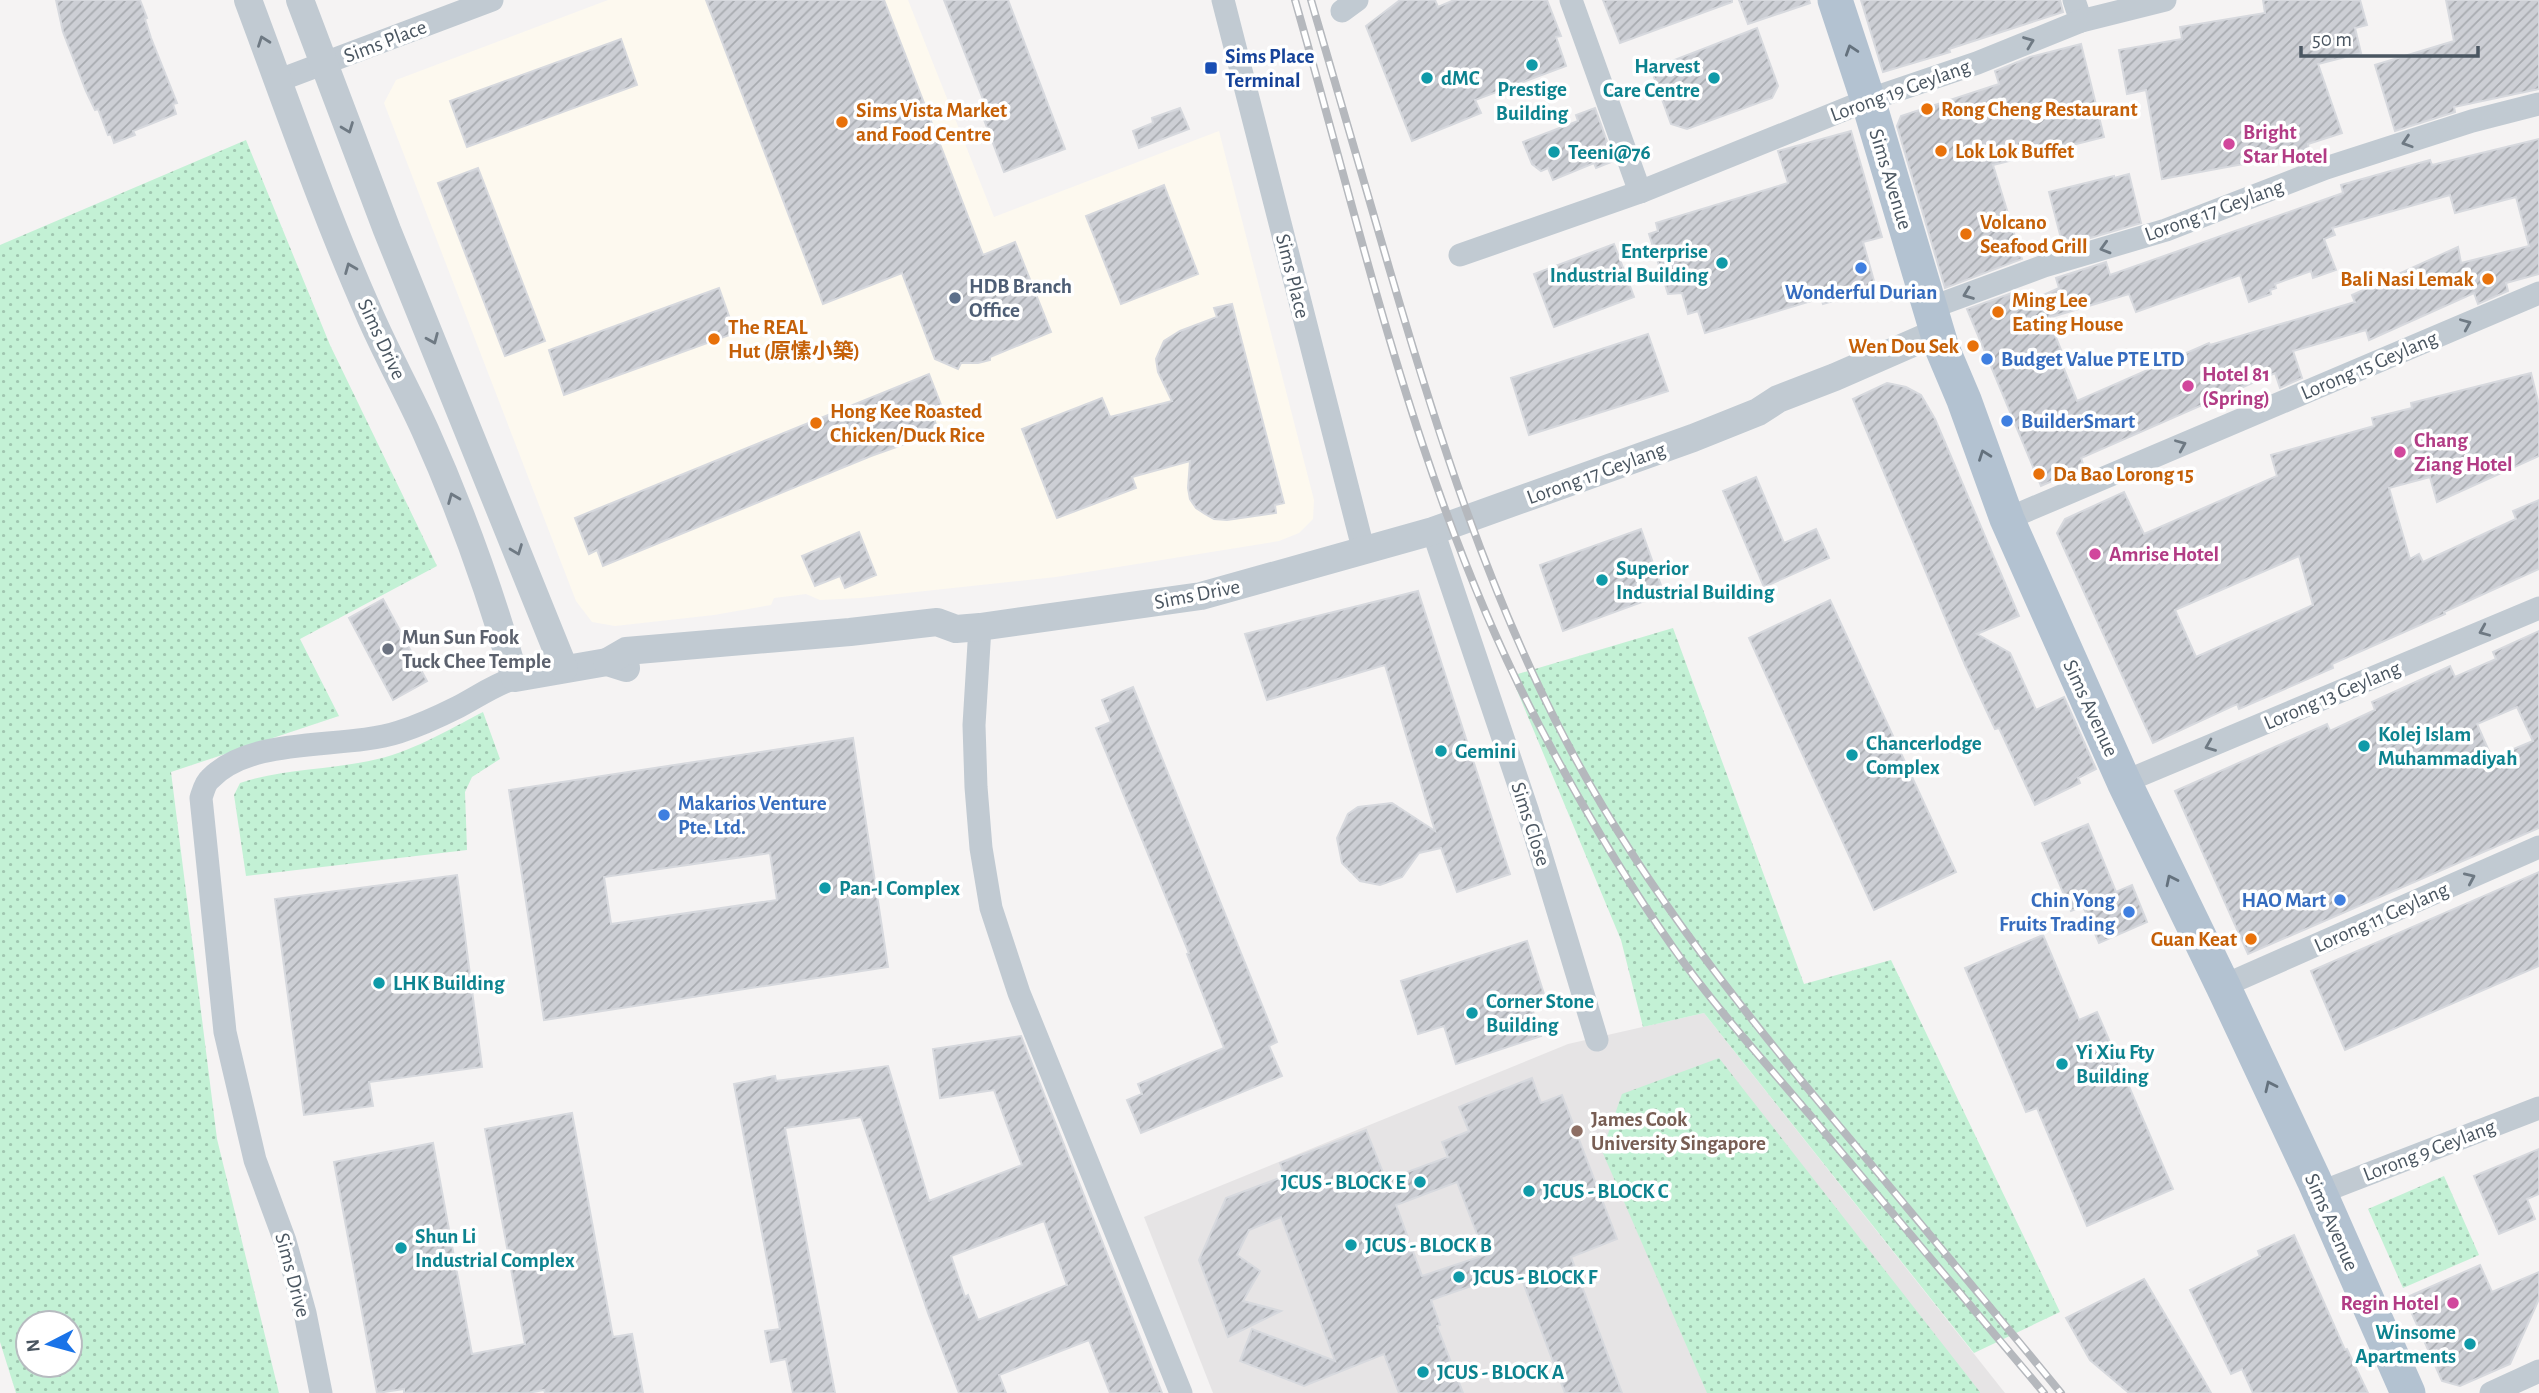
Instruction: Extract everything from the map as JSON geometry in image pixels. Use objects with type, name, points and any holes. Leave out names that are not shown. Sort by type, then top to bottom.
[{"type":"main road","name":"Sims Avenue","points":[[1835,0],[1937,330],[2007,519],[2124,782],[2223,986],[2408,1393]]},
{"type":"street","name":"Sims Drive","points":[[248,0],[296,137],[368,311],[425,431],[492,599],[506,681]]},
{"type":"street","points":[[300,0],[387,230],[564,668]]},
{"type":"street","name":"Sims Place","points":[[277,81],[492,0]]},
{"type":"street","name":"Sims Place","points":[[1223,0],[1364,552]]},
{"type":"street","points":[[1571,0],[1640,192]]},
{"type":"street","name":"Lorong 19 Geylang","points":[[1461,255],[1640,192],[1868,100],[1977,62],[2078,11],[2165,0]]},
{"type":"street","name":"Lorong 17 Geylang","points":[[1433,531],[1643,457],[1758,412],[1778,399],[1835,377],[1937,330],[2044,266],[2166,230],[2326,169],[2472,121],[2539,104]]},
{"type":"street","name":"Lorong 15 Geylang","points":[[2007,519],[2539,293]]},
{"type":"street","name":"Sims Drive","points":[[321,1393],[285,1241],[255,1160],[225,1032],[201,798],[209,780],[241,758],[275,749],[358,741],[399,732],[458,707],[506,681],[564,668],[607,662],[630,669],[938,640],[968,628],[1201,596],[1433,531]]},
{"type":"street","name":"Sims Close","points":[[1433,531],[1528,812],[1597,1040]]},
{"type":"street","name":"Lorong 13 Geylang","points":[[2124,782],[2539,608]]},
{"type":"street","points":[[968,628],[981,848],[991,908],[1018,993],[1181,1393]]},
{"type":"street","name":"Lorong 11 Geylang","points":[[2223,986],[2539,848]]},
{"type":"street","name":"Lorong 9 Geylang","points":[[2319,1193],[2539,1108]]},
{"type":"street","points":[[2491,1393],[2539,1371]]},
{"type":"shaded area","points":[[608,0],[908,0],[994,217],[1219,131],[1314,500],[1313,519],[1299,533],[1279,541],[1056,577],[860,598],[820,600],[806,594],[774,598],[771,605],[714,615],[615,626],[592,622],[576,601],[384,103],[396,80]]},
{"type":"shaded area","name":"James Cook University Singapore","points":[[1704,1013],[2005,1393],[1213,1393],[1144,1217],[1568,1044]]},
{"type":"green space","points":[[246,140],[330,345],[437,566],[300,639],[339,716],[171,772],[217,1139],[279,1393],[16,1393],[0,1342],[0,245]]},
{"type":"green space","points":[[1673,628],[1804,984],[1891,960],[2060,1312],[1974,1353],[1704,1013],[1643,1027],[1621,940],[1511,676]]},
{"type":"green space","points":[[483,712],[500,759],[472,777],[465,792],[467,850],[246,876],[234,795],[240,783],[272,775],[353,764],[399,753]]},
{"type":"green space","points":[[1719,1058],[1980,1393],[1707,1393],[1602,1151],[1622,1094]]},
{"type":"green space","points":[[2444,1176],[2479,1255],[2403,1288],[2368,1209]]},
{"type":"building","points":[[56,0],[140,0],[151,38],[177,103],[173,104],[176,114],[133,131],[135,135],[114,143],[86,91],[63,32]]},
{"type":"building","name":"Sims Vista Market and Food Centre","points":[[706,0],[884,0],[983,255],[1015,242],[1051,332],[990,357],[990,360],[961,363],[958,369],[935,359],[902,273],[823,304]]},
{"type":"building","points":[[944,0],[1008,0],[1065,149],[1004,172],[980,109],[986,107]]},
{"type":"building","points":[[1400,0],[1435,0],[1438,7],[1454,0],[1547,0],[1561,36],[1556,37],[1566,66],[1475,100],[1481,113],[1412,141],[1366,26]]},
{"type":"building","points":[[1603,0],[1732,0],[1732,2],[1620,43]]},
{"type":"building","points":[[1739,0],[1809,0],[1810,3],[1748,24]]},
{"type":"building","points":[[1861,0],[2060,0],[2063,12],[1949,49],[1950,52],[1883,72]]},
{"type":"building","points":[[2263,0],[2360,0],[2367,25],[2355,28],[2361,53],[2318,64],[2342,133],[2308,144],[2309,152],[2162,179],[2146,90],[2127,94],[2119,50],[2182,39],[2180,27],[2265,13]]},
{"type":"building","points":[[2446,0],[2539,0],[2539,89],[2454,107],[2455,112],[2395,131],[2375,65],[2454,41]]},
{"type":"building","name":"Harvest Care Centre","points":[[1757,28],[1778,86],[1772,98],[1687,129],[1671,124],[1651,69]]},
{"type":"building","points":[[621,39],[637,85],[467,147],[450,101]]},
{"type":"building","points":[[2081,44],[2104,137],[1993,165],[2022,259],[1945,288],[1897,126],[1901,116],[1999,84],[1995,71],[2030,57]]},
{"type":"building","points":[[1180,108],[1189,129],[1139,148],[1133,131],[1153,123],[1152,118]]},
{"type":"building","points":[[1595,108],[1614,161],[1596,168],[1594,163],[1553,180],[1548,168],[1541,171],[1532,164],[1523,142],[1578,121],[1576,115]]},
{"type":"building","points":[[1851,131],[1882,237],[1863,242],[1876,288],[1823,304],[1821,298],[1705,333],[1698,311],[1688,314],[1682,293],[1668,294],[1649,234],[1658,231],[1656,223],[1788,183],[1778,151]]},
{"type":"building","points":[[2539,139],[2539,274],[2506,283],[2508,291],[2478,304],[2474,293],[2369,340],[2366,330],[2293,351],[2302,378],[2280,388],[2275,373],[2081,458],[2084,467],[2041,486],[1967,309],[2012,293],[2019,306],[2059,288],[2056,278],[2106,262],[2110,275],[2343,193],[2341,185],[2430,160],[2432,165]],"holes":[[[2450,195],[2455,213],[2516,197],[2529,246],[2461,263],[2458,247],[2352,295],[2355,302],[2210,345],[2209,343],[2077,401],[2062,364],[2066,362],[2048,318],[2129,294],[2136,312],[2240,275],[2249,302],[2271,294],[2270,290],[2276,288],[2275,284],[2311,271],[2313,278],[2336,270],[2324,239],[2335,235],[2332,228]]]},
{"type":"building","points":[[478,168],[545,341],[505,356],[438,183]]},
{"type":"building","points":[[2129,174],[2141,223],[2063,246],[2049,192]]},
{"type":"building","points":[[1164,185],[1198,274],[1121,304],[1086,216]]},
{"type":"building","points":[[1614,244],[1634,297],[1554,327],[1534,274]]},
{"type":"building","points":[[719,288],[735,333],[564,395],[549,350]]},
{"type":"building","points":[[1232,304],[1284,503],[1275,505],[1276,513],[1227,520],[1214,519],[1205,514],[1196,508],[1190,499],[1190,461],[1132,477],[1136,488],[1057,518],[1022,429],[1102,398],[1110,417],[1172,401],[1158,372],[1156,359],[1164,341],[1180,331],[1217,317],[1214,308]]},
{"type":"building","points":[[1648,334],[1668,391],[1529,435],[1511,378]]},
{"type":"building","points":[[2531,373],[2539,405],[2539,456],[2437,502],[2430,477],[2389,488],[2410,559],[2419,554],[2423,562],[2516,519],[2513,511],[2539,500],[2539,569],[2332,664],[2333,668],[2239,709],[2237,704],[2153,743],[2057,533],[2065,519],[2124,492],[2144,534],[2277,476],[2271,455],[2374,426],[2372,418],[2412,408],[2411,403]],"holes":[[[2299,556],[2313,605],[2196,657],[2175,610]]]},
{"type":"building","points":[[929,374],[943,410],[932,414],[939,432],[871,456],[603,566],[597,550],[589,554],[575,518]]},
{"type":"building","points":[[1887,383],[1906,387],[1921,395],[1935,419],[2019,616],[1977,634],[2010,653],[2036,710],[2064,697],[2096,769],[2078,778],[2080,783],[2035,805],[1999,728],[1995,729],[1965,665],[1853,399]]},
{"type":"building","points":[[1756,477],[1784,543],[1816,529],[1829,558],[1764,587],[1723,491]]},
{"type":"building","name":"Superior Industrial Building","points":[[1641,529],[1664,594],[1563,631],[1540,565]]},
{"type":"building","points":[[859,532],[876,575],[845,588],[840,576],[815,586],[802,556]]},
{"type":"building","name":"Gemini","points":[[1418,591],[1510,874],[1457,892],[1441,848],[1419,853],[1402,877],[1380,885],[1360,881],[1342,863],[1337,838],[1348,814],[1358,807],[1392,803],[1435,831],[1385,665],[1267,700],[1245,634]]},
{"type":"building","name":"Mun Sun Fook Tuck Chee Temple","points":[[383,599],[427,681],[393,700],[349,618]]},
{"type":"building","name":"Chancerlodge Complex","points":[[1830,600],[1956,872],[1874,910],[1749,638]]},
{"type":"building","points":[[2539,631],[2539,828],[2248,954],[2175,791],[2327,724],[2330,731],[2375,710],[2372,702],[2450,666],[2455,677],[2496,659],[2493,652]],"holes":[[[2517,707],[2533,741],[2492,758],[2477,724]]]},
{"type":"building","points":[[1133,687],[1277,1042],[1269,1046],[1282,1076],[1141,1133],[1127,1100],[1142,1094],[1138,1084],[1224,1048],[1187,954],[1189,953],[1096,728],[1111,722],[1102,700]]},
{"type":"building","name":"Pan-I Complex","points":[[853,738],[888,967],[544,1020],[509,790]],"holes":[[[770,853],[777,900],[611,924],[604,877]]]},
{"type":"building","points":[[2088,824],[2116,892],[2132,885],[2147,922],[2099,943],[2083,906],[2071,911],[2042,843]]},
{"type":"building","points":[[2539,872],[2539,966],[2345,1050],[2311,971]]},
{"type":"building","name":"LHK Building","points":[[457,875],[482,1067],[369,1082],[373,1106],[304,1115],[275,899]]},
{"type":"building","name":"Yi Xiu Fty Building","points":[[2043,935],[2079,1020],[2097,1012],[2173,1189],[2087,1226],[2037,1108],[2026,1112],[1965,968]]},
{"type":"building","name":"Corner Stone Building","points":[[1527,941],[1544,994],[1529,999],[1541,1036],[1456,1064],[1444,1026],[1418,1034],[1401,981]]},
{"type":"building","points":[[1021,1036],[1162,1393],[1110,1393],[1089,1340],[999,1375],[1006,1393],[959,1393],[928,1313],[861,1117],[785,1128],[835,1393],[793,1393],[786,1359],[771,1362],[765,1331],[780,1329],[734,1084],[775,1076],[776,1081],[888,1066],[929,1201],[1022,1165],[994,1090],[940,1098],[933,1049]],"holes":[[[1044,1221],[1067,1285],[978,1320],[968,1295],[965,1297],[951,1256]]]},
{"type":"building","points":[[1532,1078],[1541,1103],[1562,1095],[1617,1239],[1571,1257],[1622,1393],[1565,1393],[1521,1277],[1497,1286],[1494,1278],[1431,1300],[1440,1325],[1437,1326],[1463,1393],[1399,1393],[1384,1354],[1304,1386],[1240,1361],[1252,1329],[1335,1361],[1281,1217],[1249,1230],[1237,1255],[1260,1271],[1243,1301],[1281,1311],[1228,1337],[1199,1260],[1226,1198],[1285,1176],[1280,1163],[1366,1130],[1386,1180],[1448,1157],[1442,1142],[1469,1131],[1459,1107]],"holes":[[[1457,1182],[1485,1255],[1422,1276],[1396,1205]]]},
{"type":"building","name":"Shun Li Industrial Complex","points":[[572,1113],[613,1337],[632,1334],[643,1393],[545,1393],[544,1390],[527,1393],[404,1393],[404,1389],[377,1393],[334,1162],[433,1143],[472,1354],[525,1344],[485,1129]]},
{"type":"building","points":[[2539,1149],[2539,1194],[2527,1199],[2535,1219],[2499,1234],[2474,1176]]},
{"type":"building","points":[[2294,1235],[2345,1350],[2347,1349],[2368,1393],[2253,1393],[2242,1369],[2231,1374],[2190,1290],[2260,1256],[2258,1251]]},
{"type":"building","points":[[2480,1265],[2492,1292],[2539,1272],[2539,1299],[2510,1364],[2460,1386],[2442,1381],[2405,1298]]},
{"type":"building","points":[[2144,1279],[2211,1393],[2129,1393],[2090,1360],[2066,1318]]},
{"type":"railway","points":[[1295,0],[1372,277],[1428,461],[1497,639],[1554,753],[1636,893],[1704,990],[2044,1393]]},
{"type":"railway","points":[[1311,0],[1445,450],[1511,626],[1565,739],[1628,847],[1699,950],[1815,1097],[2061,1393]]},
{"type":"place","name":"Prestige Building","points":[[1532,65]]},
{"type":"place","name":"Sims Place Terminal","points":[[1211,68]]},
{"type":"place","name":"dMC","points":[[1427,78]]},
{"type":"place","name":"Harvest Care Centre","points":[[1714,78]]},
{"type":"place","name":"Rong Cheng Restaurant","points":[[1927,109]]},
{"type":"place","name":"Sims Vista Market and Food Centre","points":[[842,122]]},
{"type":"place","name":"Bright Star Hotel","points":[[2229,144]]},
{"type":"place","name":"Lok Lok Buffet","points":[[1941,151]]},
{"type":"place","name":"Teeni@76","points":[[1554,152]]},
{"type":"place","name":"Volcano Seafood Grill","points":[[1966,234]]},
{"type":"place","name":"Enterprise Industrial Building","points":[[1722,263]]},
{"type":"place","name":"Wonderful Durian","points":[[1861,268]]},
{"type":"place","name":"Bali Nasi Lemak","points":[[2488,279]]},
{"type":"place","name":"HDB Branch Office","points":[[955,298]]},
{"type":"place","name":"Ming Lee Eating House","points":[[1998,312]]},
{"type":"place","name":"The REAL Hut (原愫小築)","points":[[714,339]]},
{"type":"place","name":"Wen Dou Sek","points":[[1973,346]]},
{"type":"place","name":"Budget Value PTE LTD","points":[[1987,359]]},
{"type":"place","name":"Hotel 81 (Spring)","points":[[2188,386]]},
{"type":"place","name":"BuilderSmart","points":[[2007,421]]},
{"type":"place","name":"Hong Kee Roasted Chicken/Duck Rice","points":[[816,423]]},
{"type":"place","name":"Chang Ziang Hotel","points":[[2400,452]]},
{"type":"place","name":"Da Bao Lorong 15","points":[[2039,474]]},
{"type":"place","name":"Amrise Hotel","points":[[2095,554]]},
{"type":"place","name":"Superior Industrial Building","points":[[1602,580]]},
{"type":"place","name":"Mun Sun Fook Tuck Chee Temple","points":[[388,649]]},
{"type":"place","name":"Kolej Islam Muhammadiyah","points":[[2364,746]]},
{"type":"place","name":"Gemini","points":[[1441,751]]},
{"type":"place","name":"Chancerlodge Complex","points":[[1852,755]]},
{"type":"place","name":"Makarios Venture Pte. Ltd.","points":[[664,815]]},
{"type":"place","name":"Pan-I Complex","points":[[825,888]]},
{"type":"place","name":"HAO Mart","points":[[2340,900]]},
{"type":"place","name":"Chin Yong Fruits Trading","points":[[2129,912]]},
{"type":"place","name":"Guan Keat","points":[[2251,939]]},
{"type":"place","name":"LHK Building","points":[[379,983]]},
{"type":"place","name":"Corner Stone Building","points":[[1472,1013]]},
{"type":"place","name":"Yi Xiu Fty Building","points":[[2062,1064]]},
{"type":"place","name":"James Cook University Singapore","points":[[1577,1131]]},
{"type":"place","name":"JCUS - BLOCK E","points":[[1420,1182]]},
{"type":"place","name":"JCUS - BLOCK C","points":[[1529,1191]]},
{"type":"place","name":"JCUS - BLOCK B","points":[[1351,1245]]},
{"type":"place","name":"Shun Li Industrial Complex","points":[[401,1248]]},
{"type":"place","name":"JCUS - BLOCK F","points":[[1459,1277]]},
{"type":"place","name":"Regin Hotel","points":[[2453,1303]]},
{"type":"place","name":"Winsome Apartments","points":[[2470,1344]]},
{"type":"place","name":"JCUS - BLOCK A","points":[[1423,1372]]}]
